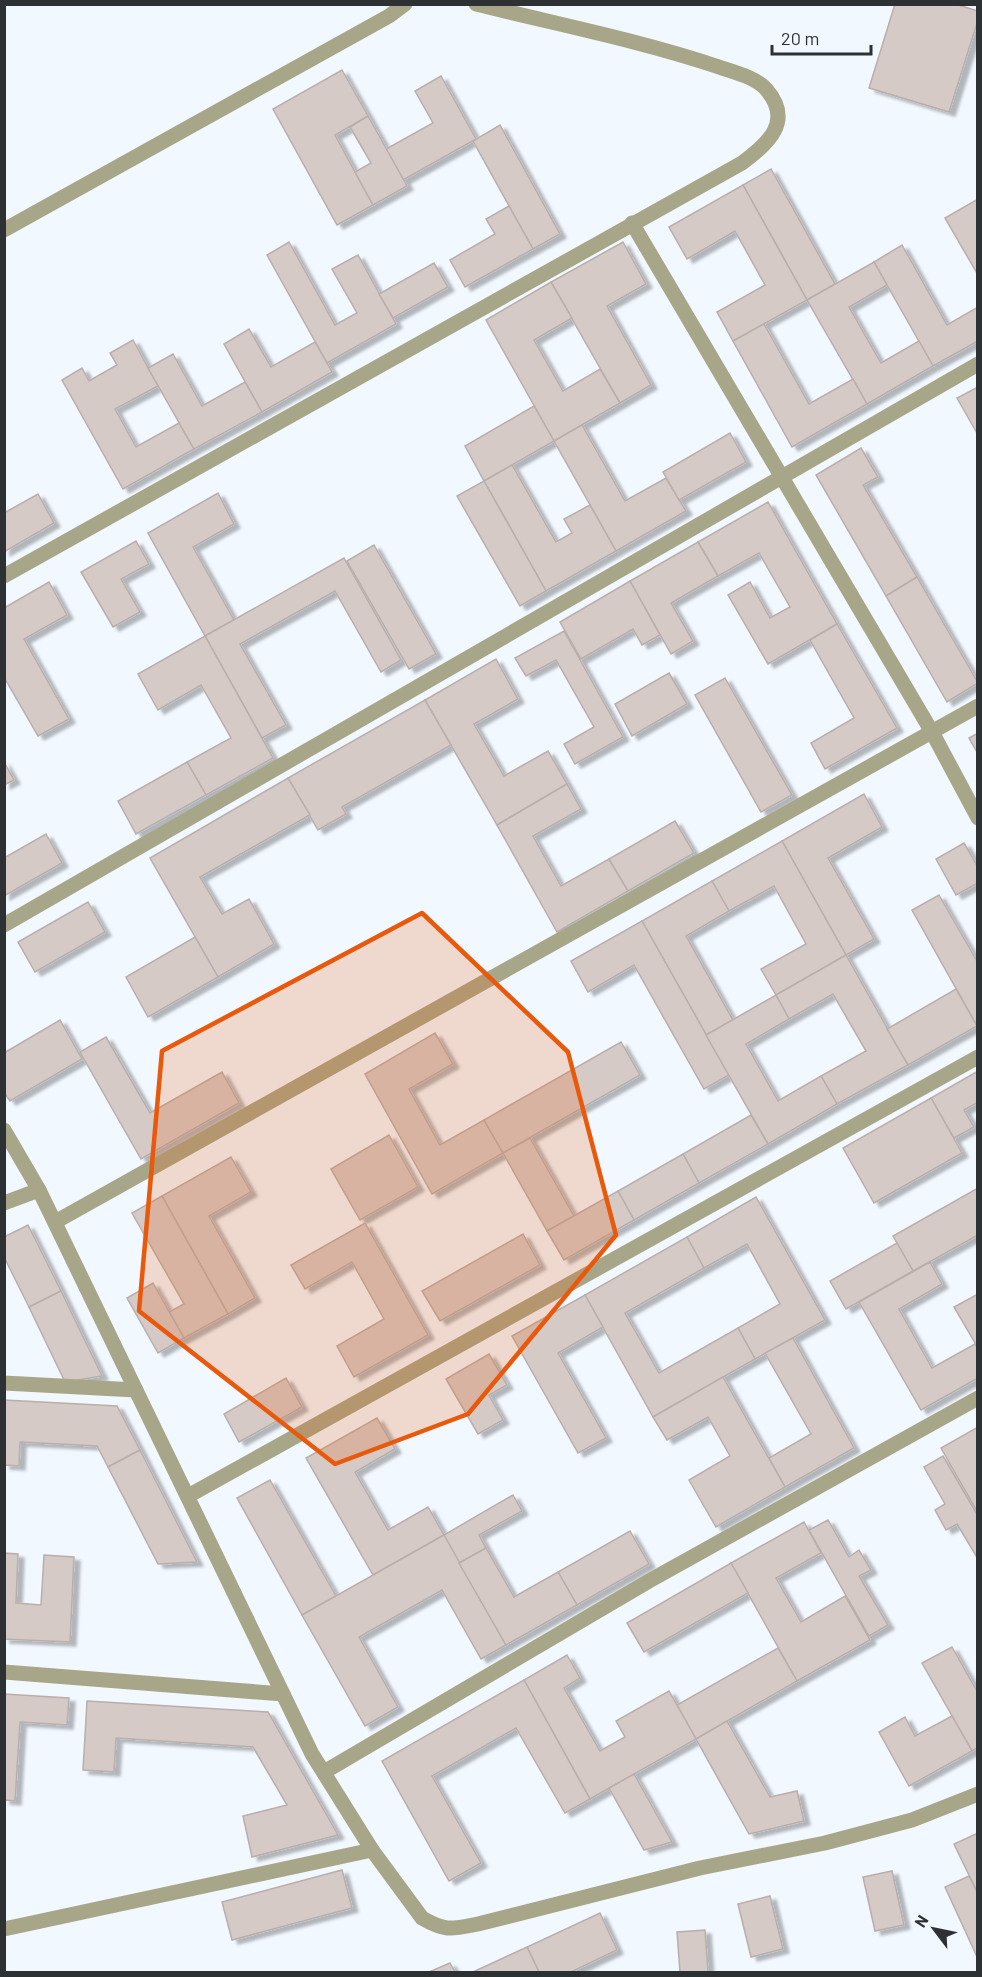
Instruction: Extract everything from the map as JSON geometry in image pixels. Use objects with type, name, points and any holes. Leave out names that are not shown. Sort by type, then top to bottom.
[{"type":"street","points":[[4,230],[330,50],[389,16],[405,4]]},
{"type":"street","points":[[4,576],[742,163],[763,147],[775,130],[779,119],[777,106],[765,88],[746,76],[682,54],[476,4]]},
{"type":"street","points":[[632,223],[932,732],[978,818]]},
{"type":"street","points":[[4,925],[978,364]]},
{"type":"street","points":[[55,1222],[978,706]]},
{"type":"street","points":[[188,1496],[978,1057]]},
{"type":"street","points":[[4,1130],[55,1222],[312,1754],[372,1850],[422,1918],[450,1930],[700,1868],[825,1843],[912,1820],[978,1794]]},
{"type":"street","points":[[4,1203],[39,1190]]},
{"type":"street","points":[[4,1383],[136,1390]]},
{"type":"street","points":[[324,1772],[649,1581],[978,1398]]},
{"type":"street","points":[[4,1671],[283,1694]]},
{"type":"street","points":[[4,1929],[372,1850]]},
{"type":"highlighted area","points":[[422,913],[568,1052],[616,1235],[468,1414],[335,1464],[139,1311],[162,1051]]},
{"type":"building","points":[[895,4],[955,4],[978,11],[978,20],[949,112],[869,88]]},
{"type":"building","points":[[342,70],[368,116],[335,135],[373,205],[337,225],[273,109]]},
{"type":"building","points":[[441,76],[476,139],[403,180],[386,149],[433,123],[415,91]]},
{"type":"building","points":[[368,116],[407,186],[373,205],[355,172],[371,163],[350,127]]},
{"type":"building","points":[[500,125],[560,234],[533,249],[473,141]]},
{"type":"building","points":[[771,169],[835,284],[807,300],[743,185]]},
{"type":"building","points":[[743,185],[807,300],[733,341],[717,312],[765,285],[735,231],[687,259],[669,227]]},
{"type":"building","points":[[978,199],[978,275],[945,218]]},
{"type":"building","points":[[509,206],[533,249],[465,287],[450,260],[495,234],[486,219]]},
{"type":"building","points":[[289,242],[335,325],[357,313],[332,269],[358,255],[396,324],[327,363],[267,255]]},
{"type":"building","points":[[623,242],[646,284],[607,306],[651,385],[620,403],[551,282]]},
{"type":"building","points":[[902,245],[947,325],[978,307],[978,341],[933,366],[874,262]]},
{"type":"building","points":[[874,262],[887,285],[849,307],[881,363],[919,341],[933,366],[867,404],[807,300]]},
{"type":"building","points":[[434,263],[448,287],[393,318],[379,294]]},
{"type":"building","points":[[551,282],[572,318],[534,340],[563,391],[600,369],[620,403],[554,441],[486,320]]},
{"type":"building","points":[[764,324],[809,404],[853,379],[867,404],[792,447],[733,341]]},
{"type":"building","points":[[249,329],[271,367],[315,342],[332,372],[262,412],[224,344]]},
{"type":"building","points":[[133,340],[158,386],[115,409],[136,447],[179,423],[194,449],[123,489],[62,380],[82,368],[89,381],[117,365],[110,353]]},
{"type":"building","points":[[173,354],[202,406],[245,382],[262,412],[194,449],[148,368]]},
{"type":"building","points":[[978,387],[978,435],[957,398]]},
{"type":"building","points":[[534,406],[554,441],[484,481],[465,446]]},
{"type":"building","points":[[582,425],[625,501],[666,478],[686,511],[616,551],[554,441]]},
{"type":"building","points":[[730,433],[746,462],[679,500],[663,472]]},
{"type":"building","points":[[861,448],[878,477],[863,485],[917,577],[886,596],[816,475]]},
{"type":"building","points":[[512,465],[556,542],[572,533],[564,519],[590,505],[616,551],[546,591],[484,481]]},
{"type":"building","points":[[484,481],[546,591],[520,606],[457,496]]},
{"type":"building","points":[[218,493],[234,524],[193,547],[234,620],[205,636],[148,533]]},
{"type":"building","points":[[38,494],[54,523],[4,552],[4,513]]},
{"type":"building","points":[[768,502],[837,624],[768,664],[728,595],[750,582],[770,618],[790,607],[759,553],[718,576],[698,542]]},
{"type":"building","points":[[136,541],[149,564],[121,579],[140,612],[113,627],[81,572]]},
{"type":"building","points":[[698,542],[718,576],[671,603],[693,641],[671,654],[630,581]]},
{"type":"building","points":[[374,545],[436,654],[409,669],[347,561]]},
{"type":"building","points":[[344,558],[401,660],[381,672],[335,591],[240,644],[286,725],[262,738],[205,636]]},
{"type":"building","points":[[917,577],[978,683],[947,702],[886,596]]},
{"type":"building","points":[[630,581],[660,635],[642,645],[633,629],[581,659],[560,622]]},
{"type":"building","points":[[49,582],[67,615],[24,639],[69,719],[38,736],[4,677],[4,608]]},
{"type":"building","points":[[837,624],[897,728],[825,769],[811,743],[854,718],[810,640]]},
{"type":"building","points":[[564,631],[623,737],[575,764],[564,744],[594,727],[556,660],[526,676],[515,658]]},
{"type":"building","points":[[205,636],[273,758],[206,795],[187,762],[231,738],[201,685],[158,710],[138,674]]},
{"type":"building","points":[[496,659],[518,699],[474,724],[504,776],[548,751],[567,784],[497,825],[425,700]]},
{"type":"building","points":[[669,673],[687,704],[632,736],[615,704]]},
{"type":"building","points":[[725,678],[792,795],[761,812],[695,695]]},
{"type":"building","points":[[425,700],[451,745],[342,807],[346,814],[318,830],[288,778]]},
{"type":"building","points":[[978,733],[978,754],[969,738]]},
{"type":"building","points":[[4,762],[14,780],[4,785]]},
{"type":"building","points":[[187,762],[206,795],[136,834],[118,801]]},
{"type":"building","points":[[288,778],[310,815],[200,877],[222,914],[249,899],[274,944],[218,977],[150,858]]},
{"type":"building","points":[[567,784],[581,809],[533,836],[561,886],[609,859],[628,891],[557,932],[497,825]]},
{"type":"building","points":[[864,794],[882,827],[828,858],[874,939],[846,955],[782,841]]},
{"type":"building","points":[[675,821],[694,853],[628,891],[609,859]]},
{"type":"building","points":[[46,834],[62,863],[4,896],[4,858]]},
{"type":"building","points":[[782,841],[846,955],[776,995],[761,969],[806,944],[774,886],[729,911],[712,881]]},
{"type":"building","points":[[964,843],[978,867],[978,883],[956,895],[936,859]]},
{"type":"building","points":[[712,881],[729,911],[686,936],[733,1020],[706,1035],[642,921]]},
{"type":"building","points":[[939,895],[978,963],[977,1026],[912,910]]},
{"type":"building","points":[[88,902],[105,932],[35,972],[18,942]]},
{"type":"building","points":[[642,921],[729,1075],[704,1089],[634,965],[588,992],[571,961]]},
{"type":"building","points":[[195,937],[218,977],[148,1017],[126,977]]},
{"type":"building","points":[[846,955],[908,1065],[837,1104],[821,1076],[866,1051],[833,994],[789,1019],[776,995]]},
{"type":"building","points":[[956,989],[977,1026],[908,1065],[887,1029]]},
{"type":"building","points":[[776,995],[789,1019],[746,1044],[778,1101],[821,1076],[837,1104],[768,1144],[706,1035]]},
{"type":"building","points":[[60,1020],[82,1059],[10,1101],[4,1092],[4,1053]]},
{"type":"building","points":[[435,1033],[453,1064],[409,1089],[440,1145],[484,1120],[503,1153],[432,1194],[365,1074]]},
{"type":"building","points":[[106,1037],[150,1113],[222,1072],[239,1103],[141,1159],[80,1052]]},
{"type":"building","points":[[621,1042],[640,1075],[503,1153],[484,1120]]},
{"type":"building","points":[[978,1071],[978,1102],[964,1110],[974,1127],[954,1138],[931,1098]]},
{"type":"building","points":[[931,1098],[962,1153],[874,1203],[843,1148]]},
{"type":"building","points":[[751,1115],[768,1144],[699,1183],[683,1154]]},
{"type":"building","points":[[389,1135],[418,1187],[360,1220],[331,1169]]},
{"type":"building","points":[[530,1138],[574,1216],[547,1231],[503,1153]]},
{"type":"building","points":[[683,1154],[699,1183],[634,1220],[618,1191]]},
{"type":"building","points":[[231,1157],[251,1192],[209,1216],[255,1298],[228,1314],[162,1196]]},
{"type":"building","points":[[978,1188],[978,1235],[913,1271],[893,1236]]},
{"type":"building","points":[[618,1191],[634,1220],[564,1260],[547,1231]]},
{"type":"building","points":[[162,1196],[228,1314],[184,1338],[169,1312],[184,1304],[132,1213]]},
{"type":"building","points":[[756,1197],[825,1320],[755,1359],[738,1328],[780,1304],[747,1244],[704,1268],[687,1237]]},
{"type":"building","points":[[365,1223],[428,1335],[354,1377],[337,1346],[384,1319],[352,1262],[305,1289],[291,1265]]},
{"type":"building","points":[[28,1225],[61,1291],[29,1307],[4,1257],[4,1237]]},
{"type":"building","points":[[523,1234],[540,1265],[440,1321],[422,1291]]},
{"type":"building","points":[[687,1237],[704,1268],[625,1313],[659,1373],[738,1328],[755,1359],[653,1417],[585,1295]]},
{"type":"building","points":[[897,1243],[913,1271],[846,1309],[830,1281]]},
{"type":"building","points":[[930,1262],[942,1284],[899,1309],[932,1368],[975,1344],[978,1348],[978,1378],[921,1410],[859,1302]]},
{"type":"building","points":[[153,1283],[184,1338],[158,1353],[127,1298]]},
{"type":"building","points":[[61,1291],[102,1376],[65,1382],[29,1307]]},
{"type":"building","points":[[978,1294],[978,1348],[954,1307]]},
{"type":"building","points":[[585,1295],[603,1327],[558,1353],[606,1438],[578,1453],[512,1336]]},
{"type":"building","points":[[793,1338],[854,1448],[785,1487],[769,1458],[811,1434],[765,1353]]},
{"type":"building","points":[[489,1354],[507,1385],[489,1395],[503,1420],[478,1434],[446,1379]]},
{"type":"building","points":[[723,1377],[785,1487],[716,1527],[689,1480],[730,1456],[708,1417],[667,1440],[653,1417]]},
{"type":"building","points":[[286,1378],[302,1407],[239,1442],[224,1414]]},
{"type":"building","points":[[4,1400],[117,1406],[140,1450],[108,1467],[97,1446],[20,1442],[19,1466],[4,1465]]},
{"type":"building","points":[[377,1418],[395,1449],[355,1472],[388,1530],[428,1507],[444,1535],[373,1575],[306,1458]]},
{"type":"building","points":[[978,1427],[978,1513],[941,1448]]},
{"type":"building","points":[[140,1450],[197,1562],[158,1564],[108,1467]]},
{"type":"building","points":[[943,1456],[978,1516],[978,1559],[957,1524],[946,1530],[935,1510],[945,1504],[924,1467]]},
{"type":"building","points":[[270,1480],[336,1596],[302,1615],[237,1498]]},
{"type":"building","points":[[513,1495],[522,1511],[479,1535],[486,1548],[459,1563],[444,1535]]},
{"type":"building","points":[[828,1520],[849,1557],[859,1550],[871,1570],[859,1576],[888,1625],[869,1636],[809,1530]]},
{"type":"building","points":[[804,1522],[821,1553],[776,1578],[801,1622],[845,1596],[870,1640],[797,1681],[731,1563]]},
{"type":"building","points":[[630,1531],[649,1564],[577,1605],[558,1572]]},
{"type":"building","points":[[444,1535],[506,1645],[481,1659],[442,1590],[359,1637],[398,1707],[365,1726],[302,1615]]},
{"type":"building","points":[[486,1548],[514,1597],[558,1572],[577,1605],[506,1645],[459,1563]]},
{"type":"building","points":[[4,1553],[18,1554],[16,1603],[41,1605],[44,1555],[74,1557],[70,1642],[4,1639]]},
{"type":"building","points":[[731,1563],[748,1593],[644,1652],[627,1623]]},
{"type":"building","points":[[952,1647],[978,1693],[978,1747],[972,1751],[922,1663]]},
{"type":"building","points":[[778,1648],[797,1681],[696,1739],[677,1705]]},
{"type":"building","points":[[567,1655],[580,1678],[564,1688],[600,1751],[625,1737],[616,1721],[669,1691],[696,1739],[590,1799],[524,1680]]},
{"type":"building","points":[[524,1680],[590,1799],[565,1813],[516,1728],[432,1776],[481,1863],[449,1881],[382,1761]]},
{"type":"building","points":[[4,1694],[69,1698],[67,1725],[20,1722],[15,1801],[4,1800]]},
{"type":"building","points":[[87,1701],[268,1712],[338,1835],[252,1857],[243,1816],[287,1805],[253,1747],[116,1738],[114,1772],[83,1770]]},
{"type":"building","points":[[952,1716],[972,1751],[909,1786],[879,1732],[905,1717],[915,1736]]},
{"type":"building","points":[[727,1721],[770,1797],[797,1791],[804,1821],[749,1834],[696,1739]]},
{"type":"building","points":[[634,1774],[672,1842],[644,1850],[609,1788]]},
{"type":"building","points":[[978,1833],[978,1894],[954,1844]]},
{"type":"building","points":[[342,1870],[352,1908],[232,1940],[222,1902]]},
{"type":"building","points":[[892,1871],[904,1925],[875,1931],[863,1877]]},
{"type":"building","points":[[969,1876],[978,1894],[978,1959],[945,1887]]},
{"type":"building","points":[[770,1896],[783,1949],[751,1957],[738,1904]]},
{"type":"building","points":[[600,1913],[617,1950],[571,1972],[539,1972],[527,1947]]},
{"type":"building","points":[[705,1930],[708,1972],[680,1972],[677,1932]]},
{"type":"building","points":[[527,1947],[539,1972],[473,1972]]},
{"type":"building","points":[[450,1963],[455,1972],[429,1972]]}]
